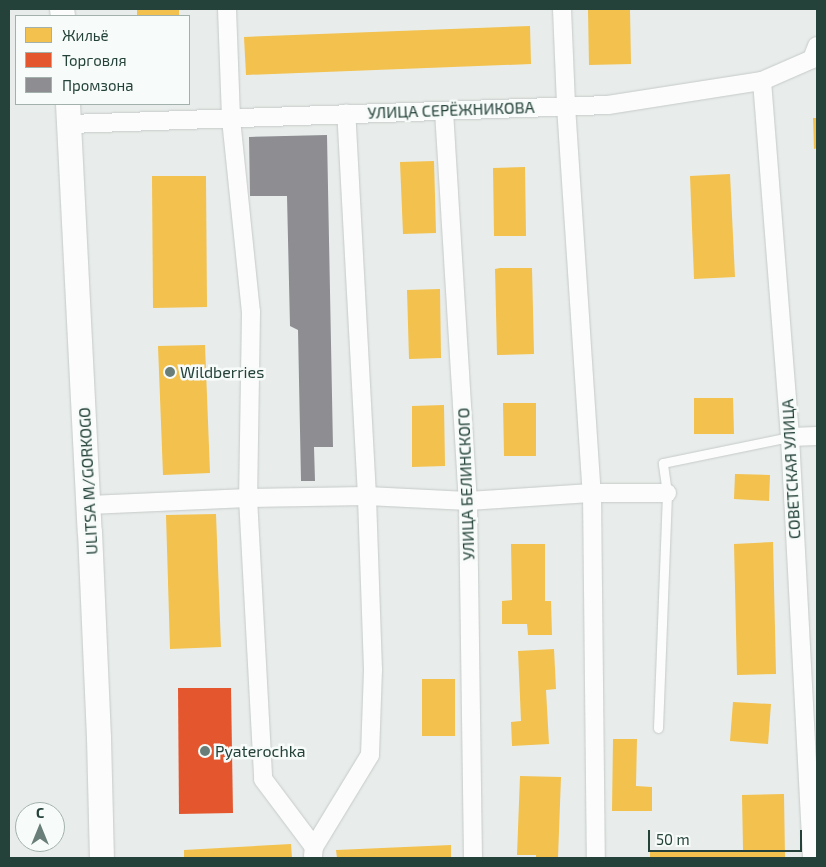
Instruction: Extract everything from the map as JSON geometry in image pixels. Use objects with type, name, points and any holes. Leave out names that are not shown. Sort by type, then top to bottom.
[{"type":"main road","name":"ULITSA M/GORKOGO","points":[[69,114],[100,738],[102,858]]},
{"type":"street","points":[[227,9],[230,119],[251,312],[248,498],[263,779],[313,853],[370,755],[373,670],[367,496],[346,114]]},
{"type":"street","points":[[562,9],[566,106],[592,493],[596,858]]},
{"type":"street","name":"УЛИЦА СЕРЁЖНИКОВА","points":[[69,114],[230,119],[608,105],[762,81],[812,58],[817,46]]},
{"type":"street","name":"СОВЕТСКАЯ УЛИЦА","points":[[762,81],[790,437],[812,858]]},
{"type":"street","name":"УЛИЦА БЕЛИНСКОГО","points":[[444,111],[468,501],[473,858]]},
{"type":"street","points":[[790,437],[817,436]]},
{"type":"street","points":[[89,505],[248,498],[367,496],[468,501],[592,493],[666,493]]},
{"type":"lane","points":[[658,728],[666,493],[663,463],[790,437]]},
{"type":"building: Жильё","points":[[137,9],[179,9],[179,15],[137,15]]},
{"type":"building: Жильё","points":[[588,9],[630,9],[631,64],[589,65]]},
{"type":"building: Жильё","points":[[530,26],[531,64],[246,75],[244,37]]},
{"type":"building: Жильё","points":[[813,118],[817,118],[817,148],[814,149]]},
{"type":"building: Жильё","points":[[434,161],[436,233],[403,234],[400,162]]},
{"type":"building: Жильё","points":[[525,167],[526,236],[494,236],[493,168]]},
{"type":"building: Жильё","points":[[730,174],[735,277],[694,279],[690,176]]},
{"type":"building: Жильё","points":[[152,176],[206,176],[207,307],[153,308]]},
{"type":"building: Жильё","points":[[532,268],[534,354],[497,355],[495,269]]},
{"type":"building: Жильё","points":[[440,289],[441,358],[409,359],[407,290]]},
{"type":"building: Жильё","points":[[205,345],[210,473],[163,475],[158,346]]},
{"type":"building: Жильё","points":[[694,398],[733,398],[734,434],[694,434]]},
{"type":"building: Жильё","points":[[503,403],[536,403],[536,456],[504,456]]},
{"type":"building: Жильё","points":[[444,405],[445,466],[412,467],[412,406]]},
{"type":"building: Жильё","points":[[735,474],[770,475],[769,501],[734,499]]},
{"type":"building: Жильё","points":[[216,514],[221,647],[170,649],[166,515]]},
{"type":"building: Жильё","points":[[773,542],[776,674],[737,675],[734,544]]},
{"type":"building: Жильё","points":[[511,544],[545,544],[545,601],[551,601],[552,635],[528,635],[527,624],[502,624],[502,601],[512,600]]},
{"type":"building: Жильё","points":[[554,649],[556,689],[546,690],[549,744],[512,746],[511,722],[521,721],[518,651]]},
{"type":"building: Жильё","points":[[422,679],[455,679],[455,736],[422,736]]},
{"type":"building: Жильё","points":[[733,702],[771,704],[768,744],[730,741]]},
{"type":"building: Жильё","points":[[613,739],[637,739],[636,786],[652,787],[652,811],[612,811]]},
{"type":"building: Жильё","points":[[520,776],[561,777],[558,858],[536,858],[536,855],[517,855]]},
{"type":"building: Жильё","points":[[784,794],[785,858],[650,858],[650,852],[743,850],[742,795]]},
{"type":"building: Жильё","points":[[291,844],[292,858],[184,858],[184,850]]},
{"type":"building: Жильё","points":[[451,845],[451,858],[337,858],[336,850]]},
{"type":"building: Торговля","name":"Pyaterochka","points":[[178,688],[231,688],[233,813],[179,814]]},
{"type":"building: Промзона","points":[[327,135],[333,447],[314,447],[315,481],[301,481],[298,330],[290,326],[287,196],[250,196],[249,137]]},
{"type":"place","name":"Wildberries","points":[[170,372]]},
{"type":"place","name":"Pyaterochka","points":[[205,751]]}]
